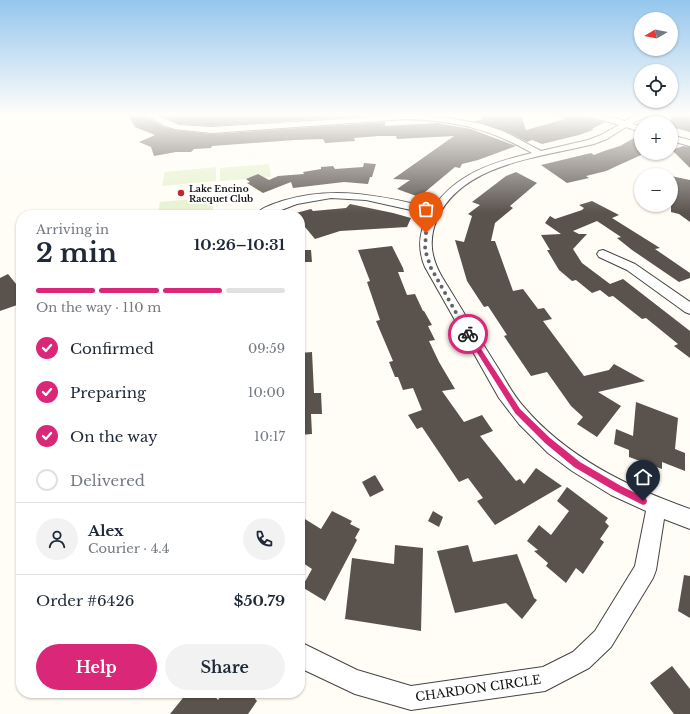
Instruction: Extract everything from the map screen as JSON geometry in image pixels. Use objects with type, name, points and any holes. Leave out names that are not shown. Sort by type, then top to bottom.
[{"type":"street","points":[[529,147],[540,154]]},
{"type":"street","points":[[569,147],[504,163],[474,175],[453,190],[436,212],[426,233],[425,250],[431,268],[464,327],[517,411],[548,440],[577,464],[618,489],[656,507],[690,519]]},
{"type":"street","points":[[272,210],[289,202],[306,197],[329,194],[370,196],[436,212]]},
{"type":"street","points":[[603,254],[631,267],[690,309]]},
{"type":"street","name":"CHARDON CIRCLE","points":[[305,657],[355,682],[411,698],[545,678],[581,660],[603,639],[645,570],[656,507]]},
{"type":"green space","points":[[269,164],[271,177],[220,181],[220,168]]},
{"type":"green space","points":[[216,167],[216,181],[162,186],[165,172]]},
{"type":"green space","points":[[213,197],[213,210],[159,210],[160,202]]},
{"type":"building","points":[[151,147],[211,147],[194,149],[191,152],[176,152],[154,156]]},
{"type":"building","points":[[438,147],[512,147],[478,160],[462,164],[460,168],[455,167],[419,197],[397,189],[410,180],[393,179]]},
{"type":"building","points":[[616,147],[634,147],[634,158],[606,171],[586,176],[589,178],[567,183],[541,165],[591,153],[594,155]]},
{"type":"building","points":[[690,147],[690,168],[678,156],[678,148]]},
{"type":"building","points":[[364,163],[376,164],[368,184],[344,182],[293,188],[291,182],[263,193],[247,183],[250,182],[246,179],[258,174],[269,180],[278,176],[304,174],[303,172],[321,169],[321,167],[333,166],[335,169],[363,167]]},
{"type":"building","points":[[516,172],[537,183],[510,206],[513,208],[495,223],[491,241],[495,241],[513,291],[523,289],[538,309],[544,308],[552,319],[543,321],[584,376],[609,370],[614,364],[645,381],[598,392],[621,406],[597,437],[577,424],[583,417],[571,406],[547,372],[531,376],[504,336],[507,335],[488,306],[484,307],[467,281],[455,240],[464,242],[472,216],[468,214],[480,205],[472,202],[506,176]]},
{"type":"building","points":[[678,177],[690,180],[690,222],[679,214],[671,212],[678,212]]},
{"type":"building","points":[[592,201],[619,215],[612,218],[660,248],[655,249],[690,273],[690,278],[679,282],[632,250],[617,238],[621,237],[597,221],[573,231],[579,234],[587,234],[573,249],[582,263],[610,284],[623,279],[690,331],[690,358],[674,346],[678,344],[646,318],[642,319],[613,296],[609,297],[600,290],[592,293],[576,280],[572,281],[559,270],[547,250],[550,250],[541,235],[561,234],[545,223],[550,216],[555,219],[582,210],[584,208],[579,205]]},
{"type":"building","points":[[350,204],[411,218],[407,227],[340,231],[315,239],[305,227],[305,211],[311,209],[313,211],[346,208]]},
{"type":"building","points":[[392,246],[403,268],[404,272],[398,272],[407,295],[415,294],[432,325],[428,326],[435,340],[429,341],[439,362],[455,389],[442,391],[464,422],[482,415],[493,431],[480,436],[516,481],[520,479],[524,484],[536,468],[562,486],[495,525],[477,501],[483,498],[468,478],[459,482],[422,427],[417,429],[408,415],[422,410],[413,388],[403,390],[398,377],[395,377],[389,362],[393,361],[376,321],[380,320],[367,282],[370,281],[358,250]]},
{"type":"building","points":[[305,250],[311,250],[312,262],[305,262]]},
{"type":"building","points":[[8,274],[16,284],[16,305],[0,311],[0,278]]},
{"type":"building","points":[[312,352],[314,393],[321,393],[322,414],[311,414],[312,434],[305,435],[305,353]]},
{"type":"building","points":[[636,402],[678,418],[675,449],[685,453],[685,471],[662,462],[662,469],[629,457],[629,450],[614,444],[616,429],[633,436]]},
{"type":"building","points":[[375,475],[384,490],[370,497],[362,482]]},
{"type":"building","points":[[567,487],[608,518],[605,522],[609,526],[600,539],[604,542],[583,574],[576,568],[566,583],[546,566],[548,563],[534,551],[538,550],[527,541],[539,525],[551,535],[569,511],[557,501]]},
{"type":"building","points":[[332,511],[352,521],[350,524],[360,529],[355,538],[357,540],[325,601],[305,589],[305,582],[312,569],[305,564],[305,519],[321,529]]},
{"type":"building","points":[[433,511],[443,517],[439,527],[428,521]]},
{"type":"building","points":[[395,545],[423,548],[421,631],[345,619],[352,558],[394,564]]},
{"type":"building","points":[[468,545],[473,562],[517,554],[534,598],[537,600],[522,619],[506,603],[455,613],[437,551]]},
{"type":"building","points":[[684,575],[690,576],[690,618],[678,611]]},
{"type":"building","points":[[672,666],[690,689],[690,714],[674,714],[650,683]]},
{"type":"building","points":[[183,698],[216,698],[218,700],[219,698],[254,698],[257,701],[248,714],[170,714]]},
{"type":"way so far","points":[[426,233],[425,250],[431,268],[468,334]]},
{"type":"place","name":"Lake Encino Racquet Club","points":[[181,193]]},
{"type":"route","points":[[468,334],[517,411],[548,440],[577,464],[618,489],[643,501]]}]
